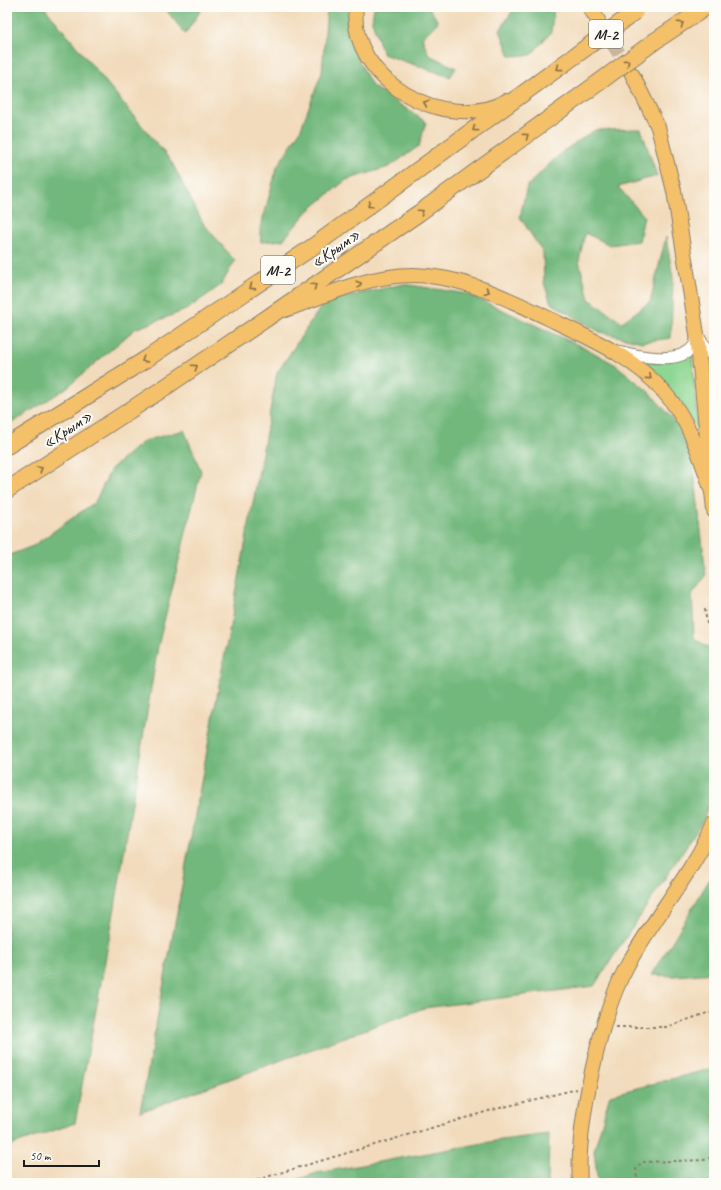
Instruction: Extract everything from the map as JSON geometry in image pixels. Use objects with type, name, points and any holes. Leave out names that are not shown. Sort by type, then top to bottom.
[{"type":"highway","name":"«Крым»","points":[[7,490],[154,395],[270,316],[419,213],[655,41],[706,7]]},
{"type":"highway","name":"М-2","points":[[541,82],[639,10]]},
{"type":"highway","name":"«Крым»","points":[[7,446],[148,358],[311,248],[541,82]]},
{"type":"main road","points":[[356,7],[358,34],[365,52],[372,63],[396,86],[426,104],[454,112],[483,110],[498,106],[541,82]]},
{"type":"main road","points":[[588,7],[598,20]]},
{"type":"main road","points":[[632,74],[652,113],[664,150],[678,215],[698,334],[714,511]]},
{"type":"main road","points":[[270,316],[332,292],[372,280],[405,275],[427,276],[472,286],[504,297],[606,347],[650,379],[676,407],[696,444],[713,487]]},
{"type":"main road","points":[[580,1183],[580,1156],[590,1086],[612,1002],[627,966],[690,869],[714,824]]},
{"type":"street","points":[[606,347],[639,356],[669,357],[691,349],[695,345],[698,334]]},
{"type":"street","points":[[698,334],[704,347],[714,356]]},
{"type":"path","points":[[706,624],[705,610],[714,609]]},
{"type":"path","points":[[604,1028],[666,1027],[707,1013],[714,1013]]},
{"type":"path","points":[[246,1183],[484,1112],[590,1086]]},
{"type":"path","points":[[638,1183],[636,1169],[642,1162],[704,1160],[714,1156]]},
{"type":"green space","points":[[7,7],[44,7],[171,161],[203,223],[235,261],[221,285],[186,310],[135,329],[65,389],[7,426]]},
{"type":"green space","points":[[164,7],[203,7],[185,34]]},
{"type":"green space","points":[[327,7],[348,7],[347,29],[359,61],[372,86],[426,122],[419,146],[389,167],[346,180],[308,211],[283,240],[261,242],[260,230],[277,167],[300,131],[322,72]]},
{"type":"green space","points":[[374,7],[429,7],[438,22],[422,38],[429,55],[456,68],[450,77],[383,54],[372,21]]},
{"type":"green space","points":[[515,7],[554,7],[551,32],[531,55],[510,56],[500,30]]},
{"type":"green space","points":[[641,129],[657,176],[618,187],[644,216],[639,241],[610,245],[585,233],[579,261],[589,299],[622,322],[650,302],[666,237],[673,278],[671,338],[642,342],[600,332],[551,303],[544,283],[543,253],[520,217],[527,186],[563,151],[595,130]]},
{"type":"green space","points":[[403,284],[468,294],[589,350],[616,365],[650,393],[680,427],[692,451],[706,576],[692,594],[694,638],[714,651],[714,785],[704,819],[594,986],[424,1008],[140,1112],[277,373],[324,302]]},
{"type":"green space","points":[[692,354],[698,432],[686,411],[678,401],[635,359]]},
{"type":"green space","points":[[708,359],[714,361],[714,439],[713,434]]},
{"type":"green space","points":[[184,430],[201,471],[158,646],[115,907],[75,1123],[7,1147],[7,556],[33,546],[95,502],[111,469],[144,441]]},
{"type":"green space","points":[[714,872],[714,973],[674,976],[652,975]]},
{"type":"green space","points":[[714,1068],[714,1183],[598,1183],[594,1151],[610,1095]]},
{"type":"green space","points":[[549,1134],[548,1183],[287,1183],[317,1173],[501,1140]]},
{"type":"tunnel","points":[[600,24],[631,72]]}]
